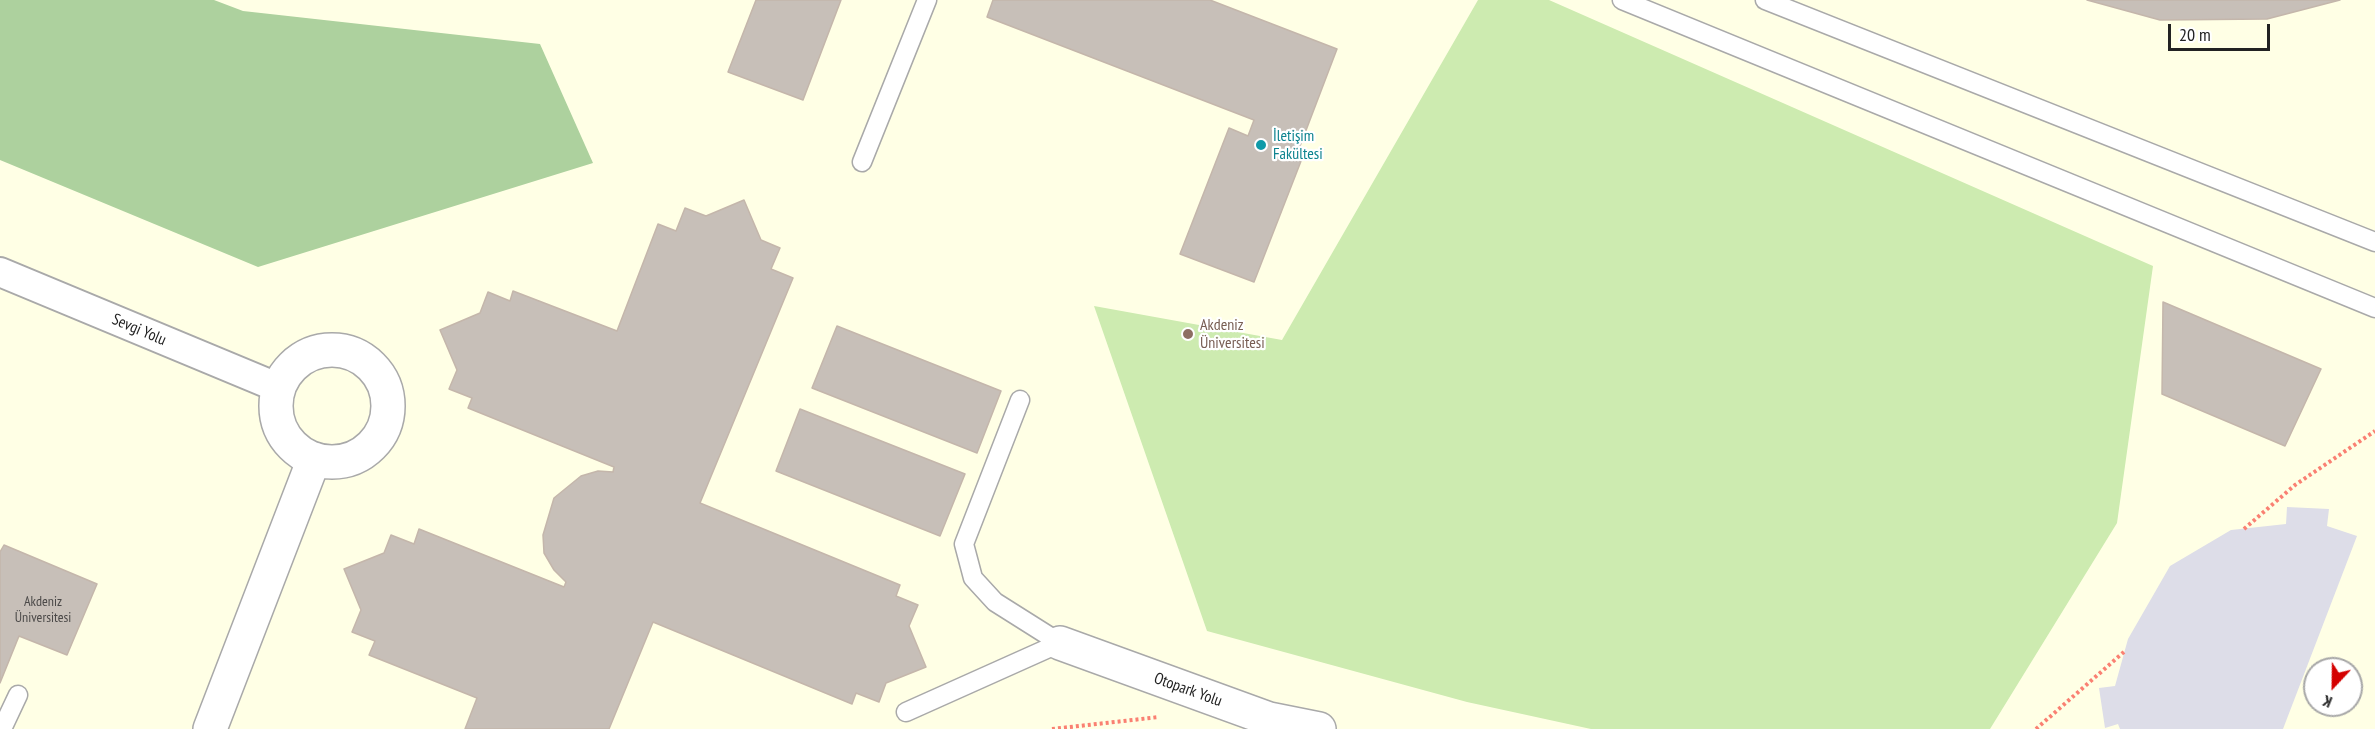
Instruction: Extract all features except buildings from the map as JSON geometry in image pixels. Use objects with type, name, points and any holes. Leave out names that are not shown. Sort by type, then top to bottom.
[{"type":"street","name":"Sevgi Yolu","points":[[0,272],[279,388]]},
{"type":"street","points":[[328,350],[350,352],[370,363],[383,381],[389,402],[386,424],[375,443],[357,456],[336,462],[314,459],[295,448],[282,431],[276,410],[279,388],[290,368],[307,356],[328,350]]},
{"type":"street","points":[[210,729],[314,459]]},
{"type":"street","name":"Otopark Yolu","points":[[1060,643],[1269,719],[1319,729]]},
{"type":"lane","points":[[862,162],[927,0]]},
{"type":"lane","points":[[1622,0],[2375,308]]},
{"type":"lane","points":[[1765,0],[2375,242]]},
{"type":"lane","points":[[1020,400],[964,544],[973,578],[995,602],[1060,643]]},
{"type":"lane","points":[[906,712],[1060,643]]},
{"type":"lane","points":[[2,729],[18,695]]},
{"type":"path","points":[[2244,529],[2295,485],[2375,431]]},
{"type":"path","points":[[2036,729],[2125,651]]},
{"type":"path","points":[[1052,729],[1164,716]]},
{"type":"shaded area","name":"Akdeniz Üniversitesi","points":[[0,0],[2375,0],[2375,729],[0,729]]},
{"type":"shaded area","points":[[2287,507],[2329,509],[2327,526],[2357,536],[2311,657],[2303,657],[2303,677],[2283,729],[2120,729],[2118,724],[2105,728],[2099,688],[2115,686],[2128,639],[2170,566],[2231,530],[2286,524]]},
{"type":"green space","points":[[0,0],[214,0],[243,11],[540,44],[593,163],[258,267],[0,160]]},
{"type":"green space","points":[[1478,0],[1549,0],[2153,266],[2117,523],[1990,729],[1591,729],[1467,702],[1207,631],[1094,306],[1282,340]]},
{"type":"place","name":"İletişim Fakültesi","points":[[1261,145]]},
{"type":"place","name":"Akdeniz Üniversitesi","points":[[1188,334]]}]
